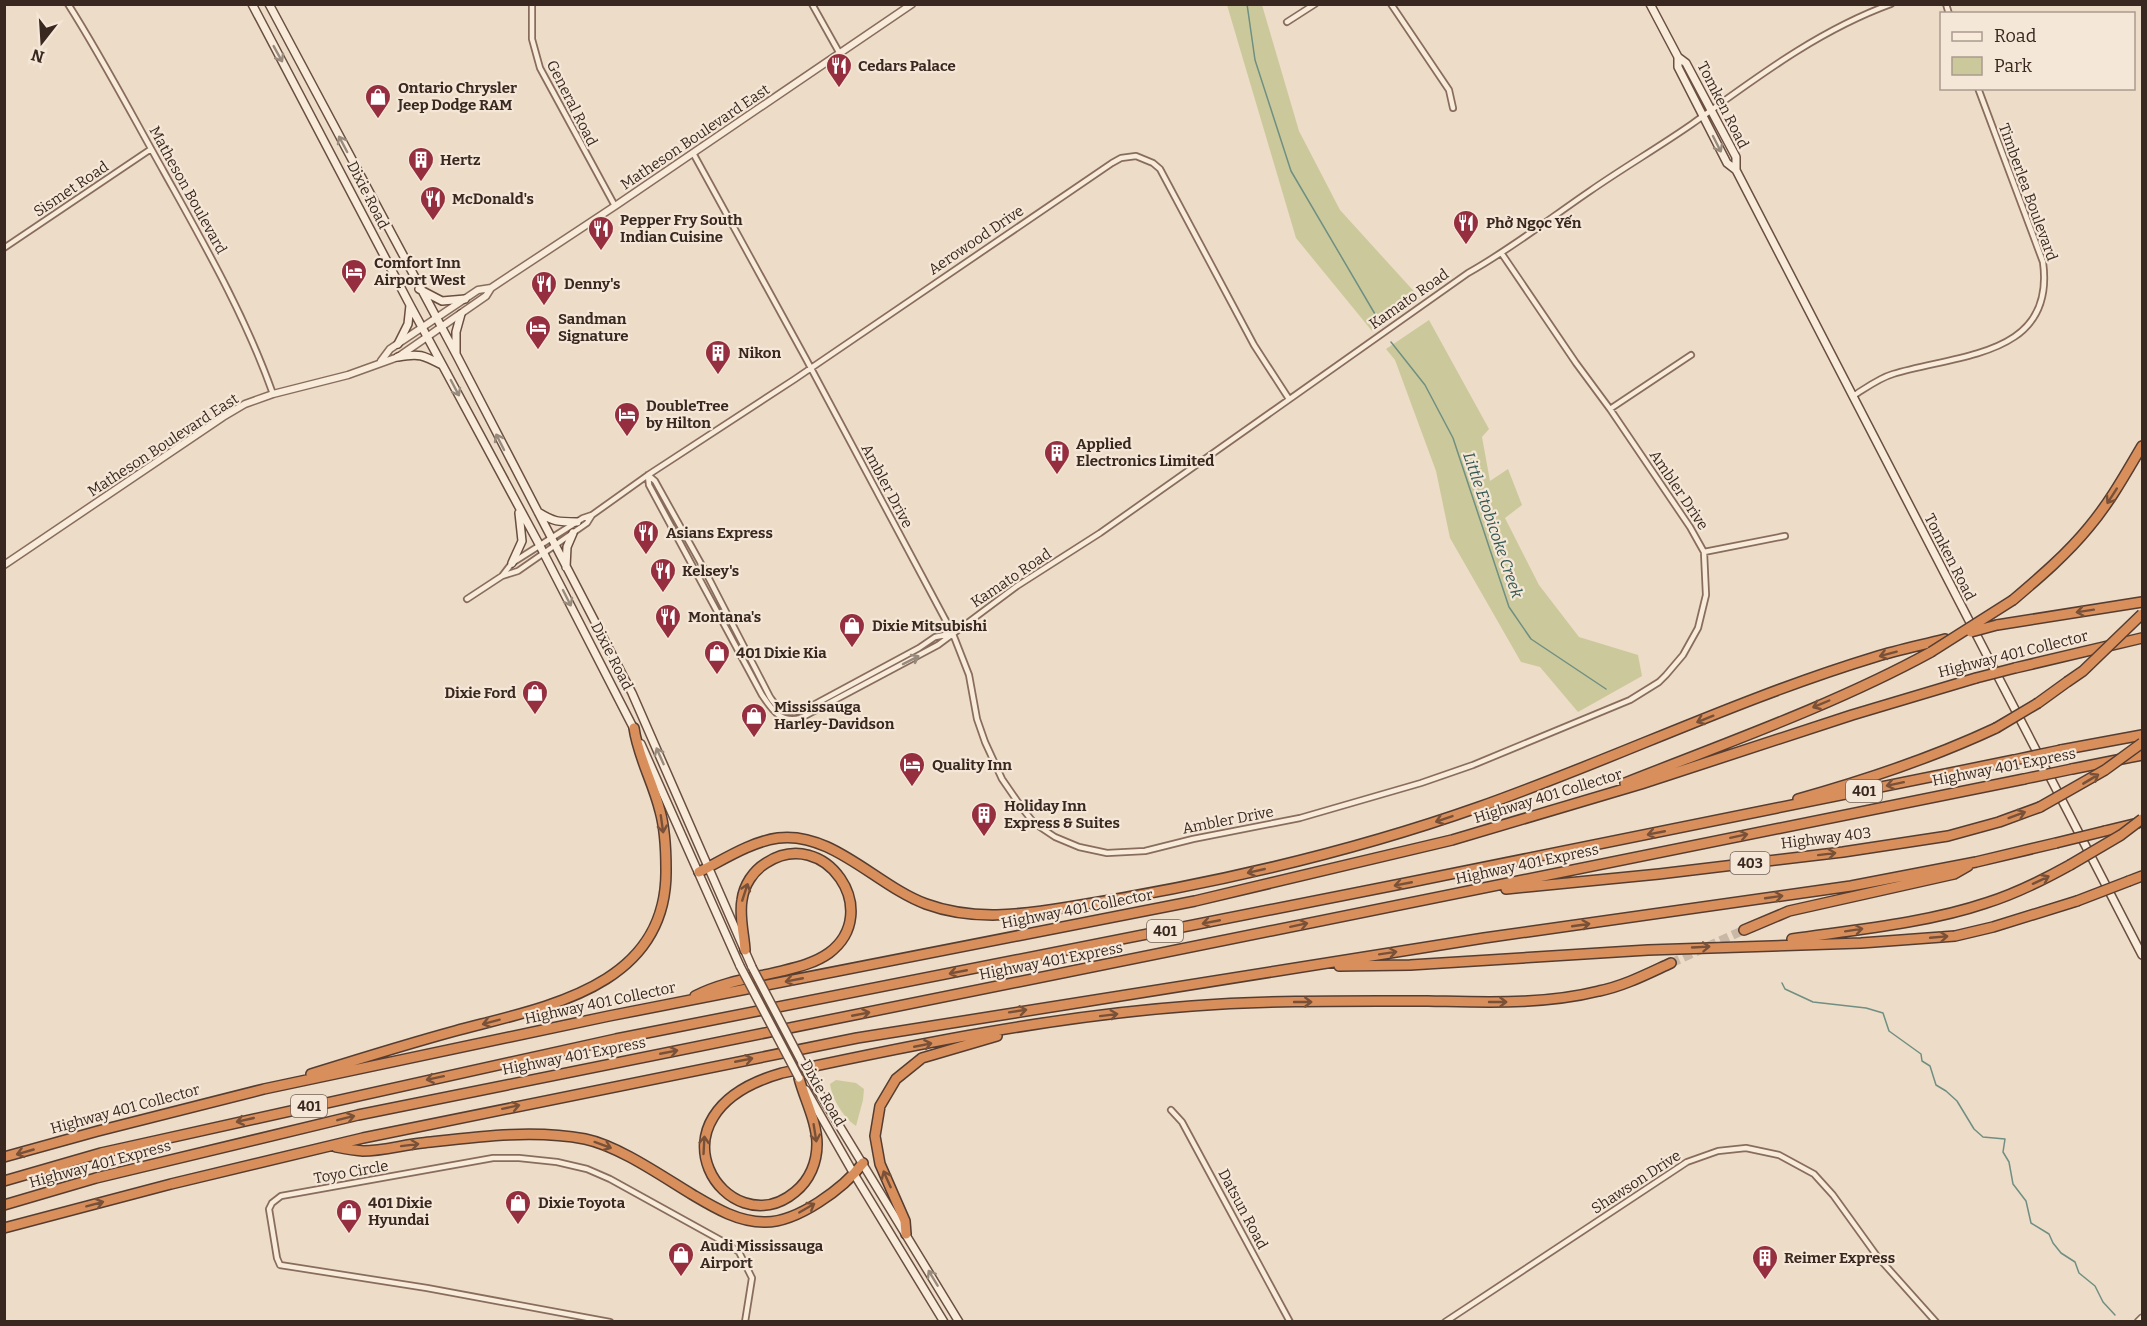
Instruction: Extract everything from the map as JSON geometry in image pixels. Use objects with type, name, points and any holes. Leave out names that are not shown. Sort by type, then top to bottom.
[{"type":"highway","points":[[1582,801],[1817,705],[1884,676],[1931,652],[2013,600],[2067,552],[2109,501],[2142,446]]},
{"type":"highway","points":[[699,872],[760,842],[778,838],[801,838],[820,843],[901,893],[925,904],[950,911],[985,916],[1025,914],[1177,888],[1261,870],[1413,829],[1481,806],[1800,682],[1876,657],[1997,625],[2142,602]]},
{"type":"highway","points":[[1713,822],[1863,780],[1957,746],[1996,728],[2038,703],[2083,671],[2142,614]]},
{"type":"highway","name":"Highway 401 Collector","points":[[4,1157],[264,1089],[685,1002],[1195,901],[1452,840],[1641,784],[1852,715],[1976,678],[2142,638]]},
{"type":"highway","points":[[264,1089],[387,1050],[548,1007],[597,986],[631,962],[651,934],[662,905],[666,872],[660,811],[636,745],[634,728]]},
{"type":"highway","name":"Highway 401 Express","points":[[4,1181],[101,1153],[616,1039],[2142,735]]},
{"type":"highway","name":"Highway 403","points":[[1455,894],[1659,874],[1843,852],[1948,836],[1999,822],[2040,807],[2105,770],[2142,743]]},
{"type":"highway","name":"Highway 401 Express","points":[[4,1205],[96,1178],[358,1115],[2142,755]]},
{"type":"highway","points":[[4,1228],[171,1184],[372,1136],[856,1038],[1484,938],[1851,886],[1976,862],[2142,820]]},
{"type":"highway","points":[[1754,945],[1867,928],[1986,903],[2022,889],[2070,865],[2142,820]]},
{"type":"highway","points":[[685,1002],[711,988],[804,965],[828,954],[844,936],[850,917],[849,895],[842,880],[825,862],[799,854],[783,856],[763,865],[750,879],[742,900],[745,950]]},
{"type":"highway","points":[[1744,930],[1789,911],[1954,874],[1976,862]]},
{"type":"highway","points":[[1309,966],[1410,965],[1754,945],[1861,943],[1955,936],[1993,927],[2077,901],[2142,876]]},
{"type":"highway","points":[[799,1078],[816,1133],[816,1155],[810,1175],[795,1192],[778,1203],[752,1204],[735,1198],[713,1179],[704,1155],[703,1146],[709,1125],[726,1100],[746,1087],[762,1079],[803,1068],[1051,1022],[1194,1005],[1271,1002],[1540,1001],[1601,991],[1671,963]]},
{"type":"highway","points":[[906,1234],[905,1221],[880,1164],[875,1136],[880,1106],[896,1079],[922,1059],[992,1037],[1051,1022]]},
{"type":"highway","points":[[331,1147],[365,1151],[471,1137],[518,1135],[576,1138],[612,1149],[722,1212],[752,1221],[767,1222],[785,1220],[809,1209],[854,1174],[863,1163]]},
{"type":"main road","name":"Dixie Road","points":[[252,4],[634,728],[740,966],[799,1078],[854,1174],[944,1322]]},
{"type":"main road","name":"Dixie Road","points":[[269,4],[435,319],[457,356],[566,570],[632,693],[752,967],[809,1076],[959,1322]]},
{"type":"main road","name":"Tomken Road","points":[[1650,4],[1678,57],[1686,63],[1736,157],[1736,170],[2142,955]]},
{"type":"main road","name":"Tomken Road","points":[[1678,57],[1678,67],[1726,163],[1736,170]]},
{"type":"main road","points":[[420,289],[441,301],[465,299]]},
{"type":"main road","points":[[398,344],[408,324],[410,305]]},
{"type":"main road","points":[[457,356],[456,332],[461,314]]},
{"type":"main road","points":[[398,357],[425,355],[442,365]]},
{"type":"main road","points":[[512,564],[522,541],[518,507]]},
{"type":"main road","points":[[535,510],[549,520],[558,523],[577,522]]},
{"type":"main road","points":[[566,570],[566,554],[573,533]]},
{"type":"street","name":"Matheson Boulevard","points":[[68,4],[99,52],[236,305],[273,394]]},
{"type":"street","name":"General Road","points":[[532,4],[532,39],[540,68],[615,206]]},
{"type":"street","points":[[812,4],[840,54]]},
{"type":"street","name":"Matheson Boulevard East","points":[[4,564],[245,404],[273,394],[348,375],[381,361],[398,357],[486,296],[491,288],[912,4]]},
{"type":"street","points":[[1287,22],[1315,4]]},
{"type":"street","points":[[1391,4],[1449,90],[1453,108]]},
{"type":"street","name":"Kamato Road","points":[[648,475],[655,481],[704,569],[770,697],[782,709],[792,712],[804,710],[920,648],[934,637],[952,634],[1017,586],[1100,533],[1468,273],[1502,254],[1779,61],[1852,20],[1891,4]]},
{"type":"street","name":"Timberlea Boulevard","points":[[1852,396],[1890,375],[1988,351],[2006,344],[2023,331],[2038,310],[2045,280],[2043,262],[1979,90]]},
{"type":"street","name":"Sismet Road","points":[[4,248],[151,149]]},
{"type":"street","name":"Ambler Drive","points":[[693,153],[952,634],[969,675],[977,719],[983,737],[1002,778],[1022,808],[1044,830],[1065,842],[1092,851],[1130,853],[1193,838],[1299,818],[1421,783],[1479,762],[1630,700],[1666,675],[1690,644],[1698,628],[1706,595],[1707,575],[1704,552],[1690,527],[1502,254]]},
{"type":"street","name":"Aerowood Drive","points":[[553,543],[577,522],[592,515],[648,475],[1121,158],[1136,156],[1153,163],[1160,169],[1254,345],[1289,399]]},
{"type":"street","name":"Matheson Boulevard East","points":[[381,361],[390,349],[422,327],[478,290],[491,288]]},
{"type":"street","points":[[1610,410],[1691,355]]},
{"type":"street","name":"Aerowood Drive","points":[[502,576],[512,564],[587,524],[592,515]]},
{"type":"street","points":[[1704,552],[1785,536]]},
{"type":"street","name":"Aerowood Drive","points":[[467,599],[502,576],[518,571],[542,550]]},
{"type":"street","name":"Datsun Road","points":[[1171,1110],[1182,1122],[1290,1322]]},
{"type":"street","name":"Shawson Drive","points":[[1445,1322],[1687,1162],[1718,1150],[1746,1148],[1779,1155],[1814,1174],[1833,1195],[1877,1256],[1936,1322]]},
{"type":"street","name":"Toyo Circle","points":[[610,1322],[427,1288],[280,1264],[269,1209],[272,1203],[281,1196],[493,1158],[519,1158],[567,1164],[587,1169],[610,1179],[739,1252],[752,1278],[745,1322]]},
{"type":"street","points":[[2138,1322],[2142,1318]]},
{"type":"green space","points":[[1227,5],[1262,5],[1299,131],[1340,210],[1420,298],[1372,331],[1296,238]]},
{"type":"green space","points":[[1429,320],[1489,429],[1482,437],[1490,481],[1508,469],[1522,505],[1505,518],[1539,585],[1579,637],[1638,655],[1642,676],[1578,712],[1540,667],[1521,662],[1450,538],[1436,471],[1395,360],[1386,349]]},
{"type":"green space","points":[[836,1080],[856,1083],[864,1089],[856,1126],[843,1113],[833,1096],[830,1084]]},
{"type":"waterway","name":"Little Etobicoke Creek","points":[[1247,4],[1255,60],[1291,171],[1382,326]]},
{"type":"waterway","name":"Little Etobicoke Creek","points":[[1391,342],[1425,385],[1453,438],[1509,607],[1531,639],[1606,689]]},
{"type":"waterway","points":[[1782,983],[1785,989],[1813,1002],[1866,1008],[1883,1013],[1889,1031],[1921,1054],[1922,1061],[1930,1066],[1936,1085],[1957,1101],[1974,1129],[1983,1137],[2005,1139],[2003,1152],[2009,1162],[2013,1184],[2026,1201],[2031,1223],[2049,1234],[2061,1253],[2075,1262],[2079,1273],[2095,1286],[2103,1302],[2115,1315]]},
{"type":"tunnel","points":[[1671,963],[1744,930]]},
{"type":"place","name":"Cedars Palace","points":[[839,89]]},
{"type":"place","name":"Ontario Chrysler Jeep Dodge RAM","points":[[378,120]]},
{"type":"place","name":"Hertz","points":[[421,183]]},
{"type":"place","name":"McDonald's","points":[[433,222]]},
{"type":"place","name":"Phở Ngọc Yến","points":[[1466,246]]},
{"type":"place","name":"Pepper Fry South Indian Cuisine","points":[[601,252]]},
{"type":"place","name":"Comfort Inn Airport West","points":[[354,295]]},
{"type":"place","name":"Denny's","points":[[544,307]]},
{"type":"place","name":"Sandman Signature","points":[[538,351]]},
{"type":"place","name":"Nikon","points":[[718,376]]},
{"type":"place","name":"DoubleTree by Hilton","points":[[627,438]]},
{"type":"place","name":"Applied Electronics Limited","points":[[1057,476]]},
{"type":"place","name":"Asians Express","points":[[646,556]]},
{"type":"place","name":"Kelsey's","points":[[663,594]]},
{"type":"place","name":"Montana's","points":[[668,640]]},
{"type":"place","name":"Dixie Mitsubishi","points":[[852,649]]},
{"type":"place","name":"401 Dixie Kia","points":[[717,676]]},
{"type":"place","name":"Dixie Ford","points":[[535,716]]},
{"type":"place","name":"Mississauga Harley-Davidson","points":[[754,739]]},
{"type":"place","name":"Quality Inn","points":[[912,788]]},
{"type":"place","name":"Holiday Inn Express & Suites","points":[[984,838]]},
{"type":"place","name":"Dixie Toyota","points":[[518,1226]]},
{"type":"place","name":"401 Dixie Hyundai","points":[[349,1235]]},
{"type":"place","name":"Audi Mississauga Airport","points":[[681,1278]]},
{"type":"place","name":"Reimer Express","points":[[1765,1281]]}]
